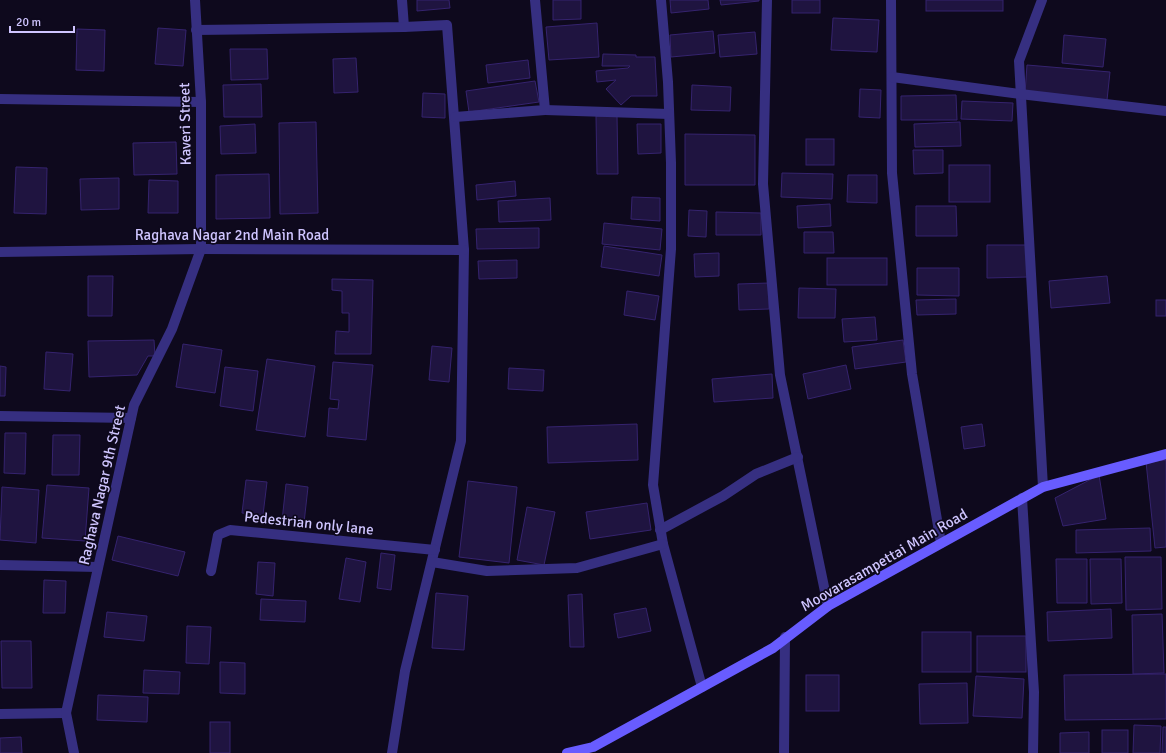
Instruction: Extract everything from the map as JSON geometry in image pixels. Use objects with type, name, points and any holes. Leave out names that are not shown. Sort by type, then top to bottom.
[{"type":"street","name":"Kaveri Street","points":[[195,0],[201,102],[200,249]]},
{"type":"street","points":[[402,0],[404,28]]},
{"type":"street","points":[[535,0],[545,110]]},
{"type":"street","points":[[661,0],[671,163],[671,249],[653,485],[663,544],[702,687]]},
{"type":"street","points":[[767,0],[763,184],[780,375],[828,606]]},
{"type":"street","points":[[891,0],[892,173],[912,374],[941,544]]},
{"type":"street","points":[[1042,0],[1019,61],[1043,487]]},
{"type":"street","points":[[196,30],[404,28],[447,25],[464,250],[461,441],[405,671],[392,753]]},
{"type":"street","points":[[892,77],[1166,111]]},
{"type":"street","points":[[0,99],[201,102]]},
{"type":"street","points":[[455,117],[545,110],[669,114]]},
{"type":"street","name":"Raghava Nagar 2nd Main Road","points":[[0,252],[200,249],[464,250]]},
{"type":"street","name":"Raghava Nagar 9th Street","points":[[66,713],[134,405],[172,328],[200,249]]},
{"type":"street","points":[[0,416],[131,418]]},
{"type":"street","name":"Moovarasampettai Main Road","points":[[567,753],[593,747],[773,648],[785,637],[828,606],[1043,487],[1166,454]]},
{"type":"street","points":[[660,530],[724,496],[756,474],[798,457]]},
{"type":"street","points":[[1022,498],[1034,692],[1033,753]]},
{"type":"street","name":"Pedestrian only lane","points":[[211,571],[218,535],[230,530],[435,550]]},
{"type":"street","points":[[432,562],[487,571],[577,568],[663,544]]},
{"type":"street","points":[[0,565],[98,567]]},
{"type":"street","points":[[784,753],[785,637]]},
{"type":"street","points":[[0,714],[66,713],[74,753]]},
{"type":"building","points":[[417,0],[449,0],[450,8],[417,11]]},
{"type":"building","points":[[553,0],[581,0],[581,19],[553,20]]},
{"type":"building","points":[[670,0],[708,0],[709,9],[671,13]]},
{"type":"building","points":[[720,0],[759,0],[759,1],[721,5]]},
{"type":"building","points":[[792,0],[820,0],[820,13],[792,13]]},
{"type":"building","points":[[926,0],[1003,0],[1003,11],[926,11]]},
{"type":"building","points":[[833,18],[879,20],[877,52],[831,50]]},
{"type":"building","points":[[597,23],[599,57],[549,60],[546,27]]},
{"type":"building","points":[[158,28],[186,30],[183,66],[155,64]]},
{"type":"building","points":[[77,29],[105,30],[104,71],[76,70]]},
{"type":"building","points":[[713,31],[715,53],[671,57],[670,35]]},
{"type":"building","points":[[755,32],[757,54],[720,57],[718,35]]},
{"type":"building","points":[[1064,35],[1106,39],[1103,67],[1062,63]]},
{"type":"building","points":[[230,49],[267,49],[268,79],[231,80]]},
{"type":"building","points":[[603,54],[655,57],[657,96],[631,96],[621,105],[606,89],[616,80],[597,82],[596,71],[628,68],[630,66],[602,66]]},
{"type":"building","points":[[356,58],[358,92],[334,93],[333,59]]},
{"type":"building","points":[[528,60],[530,78],[488,83],[486,65]]},
{"type":"building","points":[[1027,65],[1110,72],[1107,100],[1025,93]]},
{"type":"building","points":[[535,81],[539,102],[469,112],[466,91]]},
{"type":"building","points":[[261,84],[262,117],[224,117],[223,85]]},
{"type":"building","points":[[692,85],[731,87],[730,111],[691,110]]},
{"type":"building","points":[[860,89],[881,90],[880,118],[859,117]]},
{"type":"building","points":[[423,93],[445,94],[445,118],[422,117]]},
{"type":"building","points":[[956,95],[957,120],[901,120],[901,96]]},
{"type":"building","points":[[962,101],[1013,103],[1012,121],[961,119]]},
{"type":"building","points":[[596,116],[617,116],[618,174],[597,174]]},
{"type":"building","points":[[316,122],[318,213],[280,214],[279,123]]},
{"type":"building","points":[[960,122],[961,146],[915,147],[914,124]]},
{"type":"building","points":[[255,124],[256,153],[221,154],[220,126]]},
{"type":"building","points":[[637,124],[661,124],[661,153],[638,154]]},
{"type":"building","points":[[685,134],[755,135],[755,185],[685,185]]},
{"type":"building","points":[[806,139],[834,139],[834,165],[806,165]]},
{"type":"building","points":[[176,142],[177,174],[134,175],[133,143]]},
{"type":"building","points":[[913,150],[943,150],[943,173],[914,174]]},
{"type":"building","points":[[949,165],[990,165],[990,202],[949,202]]},
{"type":"building","points":[[16,167],[47,168],[46,214],[14,213]]},
{"type":"building","points":[[782,173],[833,174],[832,199],[781,197]]},
{"type":"building","points":[[269,174],[270,218],[216,219],[216,175]]},
{"type":"building","points":[[848,175],[877,175],[877,203],[847,202]]},
{"type":"building","points":[[119,178],[119,209],[81,210],[80,179]]},
{"type":"building","points":[[149,180],[178,181],[178,213],[148,213]]},
{"type":"building","points":[[515,181],[516,196],[477,200],[476,185]]},
{"type":"building","points":[[632,197],[660,198],[660,221],[631,219]]},
{"type":"building","points":[[550,198],[551,220],[499,222],[498,201]]},
{"type":"building","points":[[830,204],[831,226],[798,228],[797,206]]},
{"type":"building","points":[[916,206],[956,206],[957,236],[916,236]]},
{"type":"building","points":[[689,210],[707,211],[706,237],[688,236]]},
{"type":"building","points":[[716,212],[761,213],[761,235],[716,235]]},
{"type":"building","points":[[604,223],[662,229],[660,250],[602,244]]},
{"type":"building","points":[[539,228],[539,248],[477,249],[476,229]]},
{"type":"building","points":[[804,232],[833,232],[834,253],[804,253]]},
{"type":"building","points":[[987,245],[1027,245],[1028,277],[987,278]]},
{"type":"building","points":[[604,246],[662,255],[659,276],[601,267]]},
{"type":"building","points":[[719,253],[719,276],[695,277],[694,254]]},
{"type":"building","points":[[827,258],[887,258],[887,285],[827,285]]},
{"type":"building","points":[[517,260],[517,278],[479,279],[478,261]]},
{"type":"building","points":[[917,268],[959,268],[959,296],[917,295]]},
{"type":"building","points":[[88,276],[113,276],[112,316],[88,316]]},
{"type":"building","points":[[1107,276],[1110,303],[1051,308],[1049,281]]},
{"type":"building","points":[[332,279],[373,280],[371,354],[335,354],[336,331],[349,332],[349,313],[342,313],[342,291],[332,290]]},
{"type":"building","points":[[769,283],[769,309],[739,310],[738,284]]},
{"type":"building","points":[[799,288],[836,289],[835,318],[798,318]]},
{"type":"building","points":[[627,291],[659,296],[655,320],[624,315]]},
{"type":"building","points":[[956,299],[956,314],[917,315],[916,300]]},
{"type":"building","points":[[1156,300],[1166,300],[1166,316],[1156,316]]},
{"type":"building","points":[[875,317],[877,340],[844,342],[842,319]]},
{"type":"building","points":[[154,340],[155,356],[148,356],[137,375],[89,377],[88,341]]},
{"type":"building","points":[[903,340],[906,362],[855,369],[852,347]]},
{"type":"building","points":[[183,344],[222,350],[215,393],[176,387]]},
{"type":"building","points":[[432,346],[452,348],[449,382],[429,380]]},
{"type":"building","points":[[46,352],[73,354],[70,391],[44,389]]},
{"type":"building","points":[[267,359],[315,366],[305,437],[256,430]]},
{"type":"building","points":[[333,362],[373,365],[366,440],[327,436],[329,408],[338,409],[339,400],[330,399]]},
{"type":"building","points":[[846,365],[851,389],[808,399],[803,374]]},
{"type":"building","points":[[0,366],[6,367],[5,396],[0,396]]},
{"type":"building","points":[[225,367],[258,371],[253,411],[220,406]]},
{"type":"building","points":[[509,368],[544,370],[543,391],[508,389]]},
{"type":"building","points":[[772,374],[773,398],[714,402],[712,379]]},
{"type":"building","points":[[637,424],[638,460],[548,463],[547,427]]},
{"type":"building","points":[[982,424],[985,446],[964,449],[961,427]]},
{"type":"building","points":[[5,433],[26,433],[25,474],[4,473]]},
{"type":"building","points":[[53,435],[80,435],[79,475],[52,475]]},
{"type":"building","points":[[1166,460],[1166,547],[1155,548],[1146,462]]},
{"type":"building","points":[[1099,475],[1106,519],[1063,526],[1055,498]]},
{"type":"building","points":[[246,480],[267,482],[263,515],[242,513]]},
{"type":"building","points":[[468,481],[517,487],[509,563],[459,557]]},
{"type":"building","points":[[286,484],[308,487],[304,523],[282,521]]},
{"type":"building","points":[[47,485],[89,488],[85,541],[42,538]]},
{"type":"building","points":[[2,487],[39,490],[36,543],[0,540]]},
{"type":"building","points":[[647,503],[651,530],[590,539],[586,512]]},
{"type":"building","points":[[527,507],[555,512],[544,565],[517,560]]},
{"type":"building","points":[[1150,528],[1151,551],[1076,553],[1076,530]]},
{"type":"building","points":[[118,536],[185,552],[178,576],[112,560]]},
{"type":"building","points":[[381,553],[395,555],[391,590],[377,588]]},
{"type":"building","points":[[1125,557],[1161,557],[1162,609],[1126,610]]},
{"type":"building","points":[[346,558],[366,562],[360,602],[339,599]]},
{"type":"building","points":[[1056,559],[1087,559],[1087,603],[1057,603]]},
{"type":"building","points":[[1090,559],[1121,559],[1122,603],[1091,604]]},
{"type":"building","points":[[258,562],[275,563],[273,596],[256,594]]},
{"type":"building","points":[[44,580],[66,581],[65,613],[43,613]]},
{"type":"building","points":[[436,593],[468,596],[464,650],[432,648]]},
{"type":"building","points":[[582,594],[584,647],[570,647],[568,595]]},
{"type":"building","points":[[261,599],[306,601],[305,622],[260,620]]},
{"type":"building","points":[[646,608],[651,631],[618,638],[614,614]]},
{"type":"building","points":[[1111,609],[1112,638],[1048,641],[1047,612]]},
{"type":"building","points":[[107,612],[147,616],[144,641],[104,637]]},
{"type":"building","points":[[1162,614],[1164,673],[1133,674],[1132,615]]},
{"type":"building","points":[[187,626],[211,627],[209,664],[186,663]]},
{"type":"building","points":[[922,632],[971,632],[971,672],[922,672]]},
{"type":"building","points":[[977,636],[1026,636],[1026,672],[977,672]]},
{"type":"building","points":[[1,641],[31,641],[32,688],[2,688]]},
{"type":"building","points":[[220,662],[245,663],[245,694],[220,693]]},
{"type":"building","points":[[144,670],[180,672],[179,694],[143,693]]},
{"type":"building","points":[[1166,674],[1166,719],[1065,720],[1064,675]]},
{"type":"building","points":[[806,675],[839,675],[839,711],[806,711]]},
{"type":"building","points":[[976,676],[1024,679],[1022,718],[973,716]]},
{"type":"building","points":[[967,683],[968,723],[920,724],[919,684]]},
{"type":"building","points":[[98,695],[148,697],[147,722],[97,720]]},
{"type":"building","points":[[210,722],[230,722],[230,753],[210,753]]},
{"type":"building","points":[[1134,725],[1161,726],[1160,753],[1133,753]]},
{"type":"building","points":[[1163,727],[1166,727],[1166,753],[1162,753]]},
{"type":"building","points":[[1102,730],[1128,730],[1128,753],[1102,753]]},
{"type":"building","points":[[1089,732],[1089,753],[1060,753],[1060,733]]},
{"type":"building","points":[[21,737],[22,753],[0,753],[0,738]]}]
